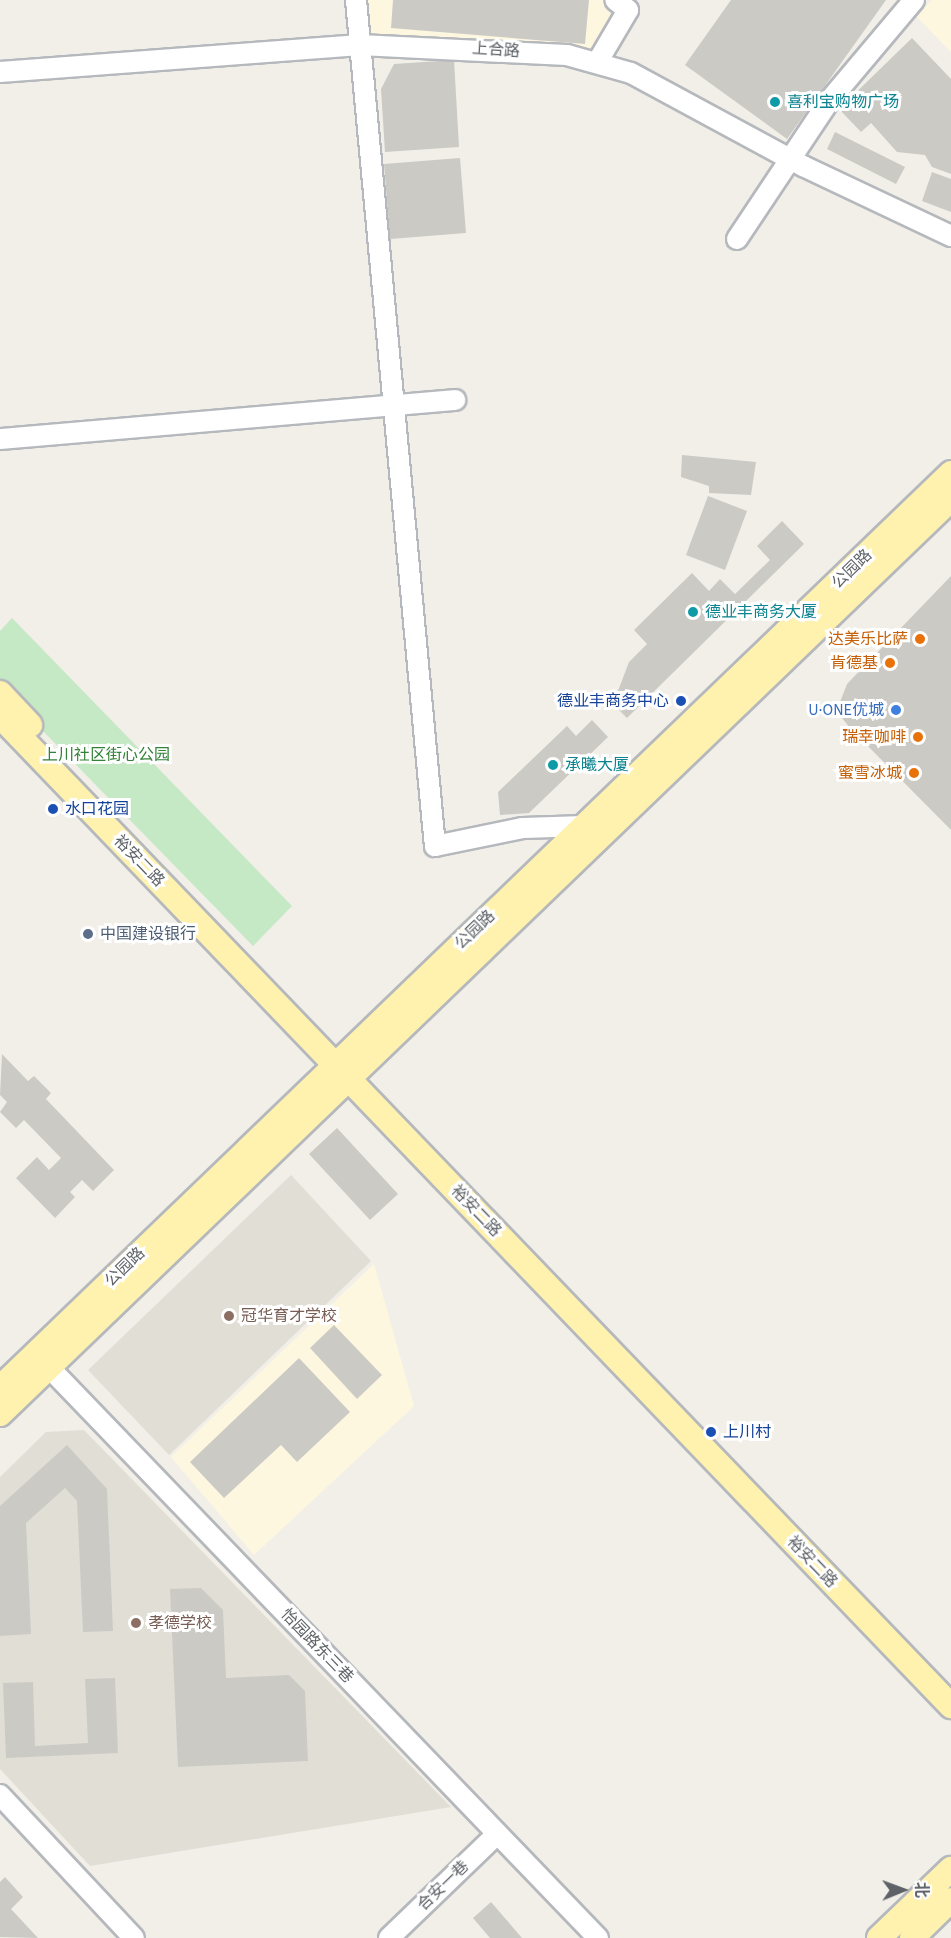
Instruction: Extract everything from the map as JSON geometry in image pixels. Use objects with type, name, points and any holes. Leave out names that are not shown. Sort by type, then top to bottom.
[{"type":"main road","name":"公园路","points":[[348,1066],[584,826],[951,473]]},
{"type":"main road","name":"公园路","points":[[0,1414],[42,1360],[348,1066],[951,499]]},
{"type":"main road","name":"裕安二路","points":[[0,693],[951,1706]]},
{"type":"main road","name":"裕安二路","points":[[0,716],[348,1066],[951,1682]]},
{"type":"main road","name":"公园路","points":[[0,1388],[42,1360]]},
{"type":"main road","points":[[879,1938],[951,1869]]},
{"type":"main road","points":[[912,1938],[951,1900]]},
{"type":"street","points":[[356,0],[435,846],[523,828],[584,826]]},
{"type":"street","points":[[598,61],[628,10],[615,0]]},
{"type":"street","points":[[737,239],[829,101],[914,0]]},
{"type":"street","name":"上合路","points":[[0,72],[360,45],[520,51],[598,61],[631,73],[791,159],[951,236]]},
{"type":"street","points":[[0,439],[455,400]]},
{"type":"street","name":"怡园路东三巷","points":[[42,1360],[598,1938]]},
{"type":"street","points":[[0,1795],[134,1938]]},
{"type":"street","name":"合安一巷","points":[[389,1938],[497,1834]]},
{"type":"shaded area","points":[[361,0],[608,0],[622,11],[595,57],[365,39]]},
{"type":"shaded area","points":[[932,0],[951,0],[951,52],[916,16]]},
{"type":"shaded area","name":"冠华育才学校","points":[[291,1175],[371,1261],[169,1455],[88,1370]]},
{"type":"shaded area","points":[[374,1264],[414,1406],[254,1555],[171,1457]]},
{"type":"shaded area","name":"孝德学校","points":[[84,1430],[451,1807],[90,1866],[0,1769],[0,1477],[46,1432]]},
{"type":"green space","name":"上川社区街心公园","points":[[12,618],[292,906],[253,946],[0,687],[0,631]]},
{"type":"building","points":[[393,0],[589,0],[585,44],[391,28]]},
{"type":"building","name":"喜利宝购物广场","points":[[731,0],[886,0],[787,139],[685,65]]},
{"type":"building","points":[[912,38],[951,79],[951,174],[932,167],[925,155],[897,152],[871,123],[861,132],[839,109]]},
{"type":"building","points":[[454,60],[459,147],[385,152],[381,89],[394,64]]},
{"type":"building","points":[[835,132],[905,167],[896,184],[827,149]]},
{"type":"building","points":[[460,158],[466,233],[390,239],[384,164]]},
{"type":"building","points":[[932,172],[951,179],[951,212],[922,201]]},
{"type":"building","points":[[682,455],[756,462],[751,495],[709,493],[709,486],[681,477]]},
{"type":"building","points":[[708,496],[747,511],[725,570],[686,555]]},
{"type":"building","name":"德业丰商务大厦","points":[[782,521],[804,544],[627,718],[613,704],[629,662],[647,644],[634,630],[692,573],[709,591],[720,579],[735,594],[770,560],[757,546]]},
{"type":"building","name":"U·ONE优城","points":[[951,576],[951,830],[850,728],[842,718],[840,702],[847,684]]},
{"type":"building","name":"承曦大厦","points":[[592,720],[608,737],[529,813],[500,815],[498,792],[567,726],[576,736]]},
{"type":"building","points":[[2,1054],[28,1081],[34,1076],[51,1093],[46,1099],[114,1170],[93,1191],[82,1180],[70,1192],[75,1197],[55,1218],[16,1178],[37,1157],[49,1170],[61,1158],[24,1120],[16,1128],[0,1112],[7,1102],[0,1095]]},
{"type":"building","points":[[337,1128],[398,1194],[370,1220],[309,1154]]},
{"type":"building","points":[[334,1325],[382,1375],[357,1399],[310,1348]]},
{"type":"building","points":[[299,1358],[350,1412],[297,1462],[281,1445],[224,1498],[190,1462]]},
{"type":"building","points":[[67,1445],[107,1489],[113,1631],[83,1632],[77,1501],[65,1488],[26,1523],[31,1634],[0,1636],[0,1506]]},
{"type":"building","points":[[201,1588],[223,1610],[226,1678],[289,1675],[305,1691],[308,1761],[178,1767],[170,1589]]},
{"type":"building","points":[[115,1678],[118,1753],[6,1758],[3,1683],[33,1682],[35,1746],[88,1743],[85,1679]]},
{"type":"building","points":[[5,1877],[23,1897],[11,1909],[38,1938],[0,1937],[0,1882]]},
{"type":"building","points":[[491,1902],[522,1938],[490,1938],[473,1918]]},
{"type":"place","name":"喜利宝购物广场","points":[[775,102]]},
{"type":"place","name":"德业丰商务大厦","points":[[693,612]]},
{"type":"place","name":"达美乐比萨","points":[[920,639]]},
{"type":"place","name":"肯德基","points":[[890,663]]},
{"type":"place","name":"德业丰商务中心","points":[[681,701]]},
{"type":"place","name":"U·ONE优城","points":[[896,710]]},
{"type":"place","name":"瑞幸咖啡","points":[[918,737]]},
{"type":"place","name":"承曦大厦","points":[[553,765]]},
{"type":"place","name":"蜜雪冰城","points":[[914,773]]},
{"type":"place","name":"水口花园","points":[[53,809]]},
{"type":"place","name":"中国建设银行","points":[[88,934]]},
{"type":"place","name":"冠华育才学校","points":[[229,1316]]},
{"type":"place","name":"上川村","points":[[711,1432]]},
{"type":"place","name":"孝德学校","points":[[136,1623]]}]
